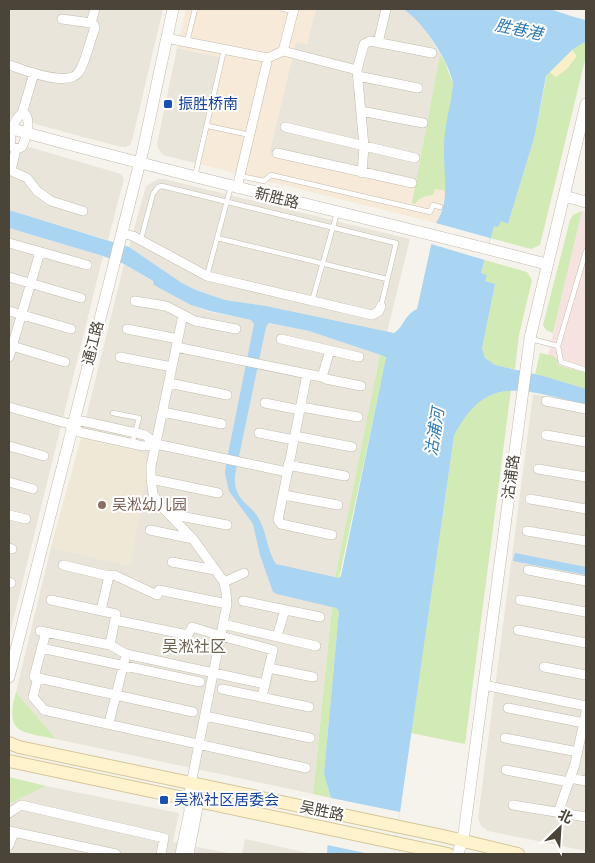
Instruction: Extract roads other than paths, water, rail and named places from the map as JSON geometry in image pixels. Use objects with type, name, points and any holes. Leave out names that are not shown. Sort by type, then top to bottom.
[{"type":"main road","name":"吴胜路","points":[[9,743],[27,749],[518,854]]},
{"type":"main road","name":"吴胜路","points":[[9,760],[448,854]]},
{"type":"street","points":[[91,23],[95,9]]},
{"type":"street","name":"通江路","points":[[9,677],[140,164],[173,9]]},
{"type":"street","points":[[378,43],[386,9]]},
{"type":"street","points":[[283,51],[294,10]]},
{"type":"street","points":[[9,65],[36,74],[65,79],[71,78],[79,72],[95,28],[91,23],[62,19]]},
{"type":"street","points":[[166,38],[268,58],[283,51],[357,73],[418,88]]},
{"type":"street","points":[[362,173],[364,146],[357,73],[364,44],[370,41],[432,53]]},
{"type":"street","points":[[234,187],[240,176],[268,58]]},
{"type":"street","points":[[24,115],[36,74]]},
{"type":"street","name":"沽浦路","points":[[458,854],[462,841],[484,685],[530,338],[546,264],[586,104]]},
{"type":"street","points":[[361,111],[423,123]]},
{"type":"street","points":[[15,148],[10,143],[11,129],[17,116],[24,115]]},
{"type":"street","points":[[15,148],[22,147],[26,133],[28,119],[24,115]]},
{"type":"street","points":[[285,127],[415,158]]},
{"type":"street","name":"新胜路","points":[[11,129],[140,164],[546,264]]},
{"type":"street","points":[[15,148],[9,168],[27,178],[43,196],[61,205],[83,211]]},
{"type":"street","points":[[277,153],[412,183]]},
{"type":"street","points":[[564,196],[586,202]]},
{"type":"street","points":[[120,238],[133,236],[207,276],[372,315],[379,311],[381,306]]},
{"type":"street","points":[[9,243],[87,266]]},
{"type":"street","points":[[9,357],[10,346],[40,252]]},
{"type":"street","points":[[9,277],[81,298]]},
{"type":"street","points":[[135,301],[166,306],[195,321],[236,329]]},
{"type":"street","points":[[9,311],[71,330]]},
{"type":"street","points":[[183,315],[151,466],[153,494],[160,506],[193,539],[224,582],[227,604],[191,783],[193,800],[189,854]]},
{"type":"street","points":[[127,329],[244,361],[322,376],[326,379],[361,386]]},
{"type":"street","points":[[282,339],[359,356]]},
{"type":"street","points":[[10,346],[65,362]]},
{"type":"street","points":[[322,376],[330,350]]},
{"type":"street","points":[[120,357],[172,367]]},
{"type":"street","points":[[307,374],[288,468],[288,478],[278,520],[281,524],[332,536]]},
{"type":"street","points":[[169,383],[228,395]]},
{"type":"street","points":[[546,401],[586,409]]},
{"type":"street","points":[[265,403],[358,417]]},
{"type":"street","points":[[9,407],[73,425],[79,432],[132,444],[143,446],[156,444],[241,462],[345,476]]},
{"type":"street","points":[[162,412],[222,424]]},
{"type":"street","points":[[73,425],[82,421],[145,435],[156,444]]},
{"type":"street","points":[[259,433],[352,447]]},
{"type":"street","points":[[546,435],[586,442]]},
{"type":"street","points":[[9,446],[44,456]]},
{"type":"street","points":[[538,469],[586,477]]},
{"type":"street","points":[[151,479],[218,493]]},
{"type":"street","points":[[9,482],[33,489]]},
{"type":"street","points":[[284,495],[338,506]]},
{"type":"street","points":[[530,499],[586,509]]},
{"type":"street","points":[[169,514],[227,525]]},
{"type":"street","points":[[9,515],[26,519]]},
{"type":"street","points":[[150,530],[193,539]]},
{"type":"street","points":[[527,531],[586,541]]},
{"type":"street","points":[[172,562],[215,570]]},
{"type":"street","points":[[63,565],[109,576],[114,574],[157,595],[159,590],[227,604]]},
{"type":"street","points":[[528,570],[586,581]]},
{"type":"street","points":[[224,582],[244,574]]},
{"type":"street","points":[[102,610],[109,576]]},
{"type":"street","points":[[51,600],[116,614],[110,644]]},
{"type":"street","points":[[520,600],[586,612]]},
{"type":"street","points":[[243,602],[320,617]]},
{"type":"street","points":[[277,636],[285,610]]},
{"type":"street","points":[[115,620],[188,636],[192,627],[273,650],[262,697]]},
{"type":"street","points":[[223,624],[316,646]]},
{"type":"street","points":[[518,630],[586,643]]},
{"type":"street","points":[[193,712],[34,677],[43,631],[110,644],[126,654],[265,684]]},
{"type":"street","points":[[41,648],[200,682]]},
{"type":"street","points":[[109,723],[126,654]]},
{"type":"street","points":[[544,667],[586,676]]},
{"type":"street","points":[[269,668],[313,677]]},
{"type":"street","points":[[38,678],[33,696],[44,710],[306,768]]},
{"type":"street","points":[[484,685],[586,706]]},
{"type":"street","points":[[222,689],[310,707]]},
{"type":"street","points":[[508,708],[585,719],[581,750],[558,813]]},
{"type":"street","points":[[205,716],[310,738]]},
{"type":"street","points":[[505,738],[581,750]]},
{"type":"street","points":[[506,770],[586,781]]},
{"type":"street","points":[[180,854],[193,800]]},
{"type":"street","points":[[9,812],[21,805],[164,838],[161,854]]},
{"type":"street","points":[[513,806],[586,817]]},
{"type":"street","points":[[9,845],[11,832],[116,854]]},
{"type":"lane","points":[[187,42],[195,9]]},
{"type":"lane","points":[[283,9],[294,10]]},
{"type":"lane","points":[[195,177],[224,50]]},
{"type":"lane","points":[[208,126],[250,135]]},
{"type":"lane","points":[[240,176],[264,181],[271,175],[430,212],[433,205],[440,207]]},
{"type":"lane","points":[[140,240],[153,194],[158,187],[162,186],[396,242],[381,306]]},
{"type":"lane","points":[[207,276],[226,202],[234,187]]},
{"type":"lane","points":[[312,301],[337,213]]},
{"type":"lane","points":[[217,238],[387,279]]},
{"type":"lane","points":[[586,251],[558,346],[561,362],[586,370]]},
{"type":"lane","points":[[530,338],[558,346]]},
{"type":"lane","points":[[112,413],[139,418],[132,444]]},
{"type":"water","points":[[403,9],[550,9],[586,20],[586,43],[572,50],[546,76],[535,135],[508,224],[501,221],[498,227],[494,226],[481,273],[487,275],[485,281],[495,284],[482,349],[485,358],[495,365],[543,376],[586,389],[586,404],[527,391],[510,391],[495,394],[480,401],[467,415],[454,436],[394,854],[327,854],[331,798],[324,774],[339,611],[336,608],[273,592],[260,555],[253,524],[229,491],[225,473],[254,324],[251,320],[191,305],[154,285],[153,281],[124,264],[9,228],[9,210],[129,247],[182,283],[225,300],[266,306],[394,333],[409,315],[417,309],[436,223],[441,214],[445,196],[445,130],[453,84],[441,53],[426,31]],"holes":[[[269,323],[309,331],[386,358],[341,576],[339,578],[276,564],[259,519],[239,496],[235,484],[235,475],[266,327]]]},
{"type":"water","points":[[515,553],[586,567],[586,575],[513,561]]},
{"type":"place","name":"振胜桥南","points":[[168,104]]},
{"type":"place","name":"吴淞幼儿园","points":[[102,505]]},
{"type":"place","name":"吴淞社区居委会","points":[[164,800]]},
{"type":"district","name":"吴淞社区","points":[[194,646]]},
{"type":"water label","name":"胜巷港","points":[[519,29]]},
{"type":"water label","name":"沽浦河","points":[[434,432]]}]
